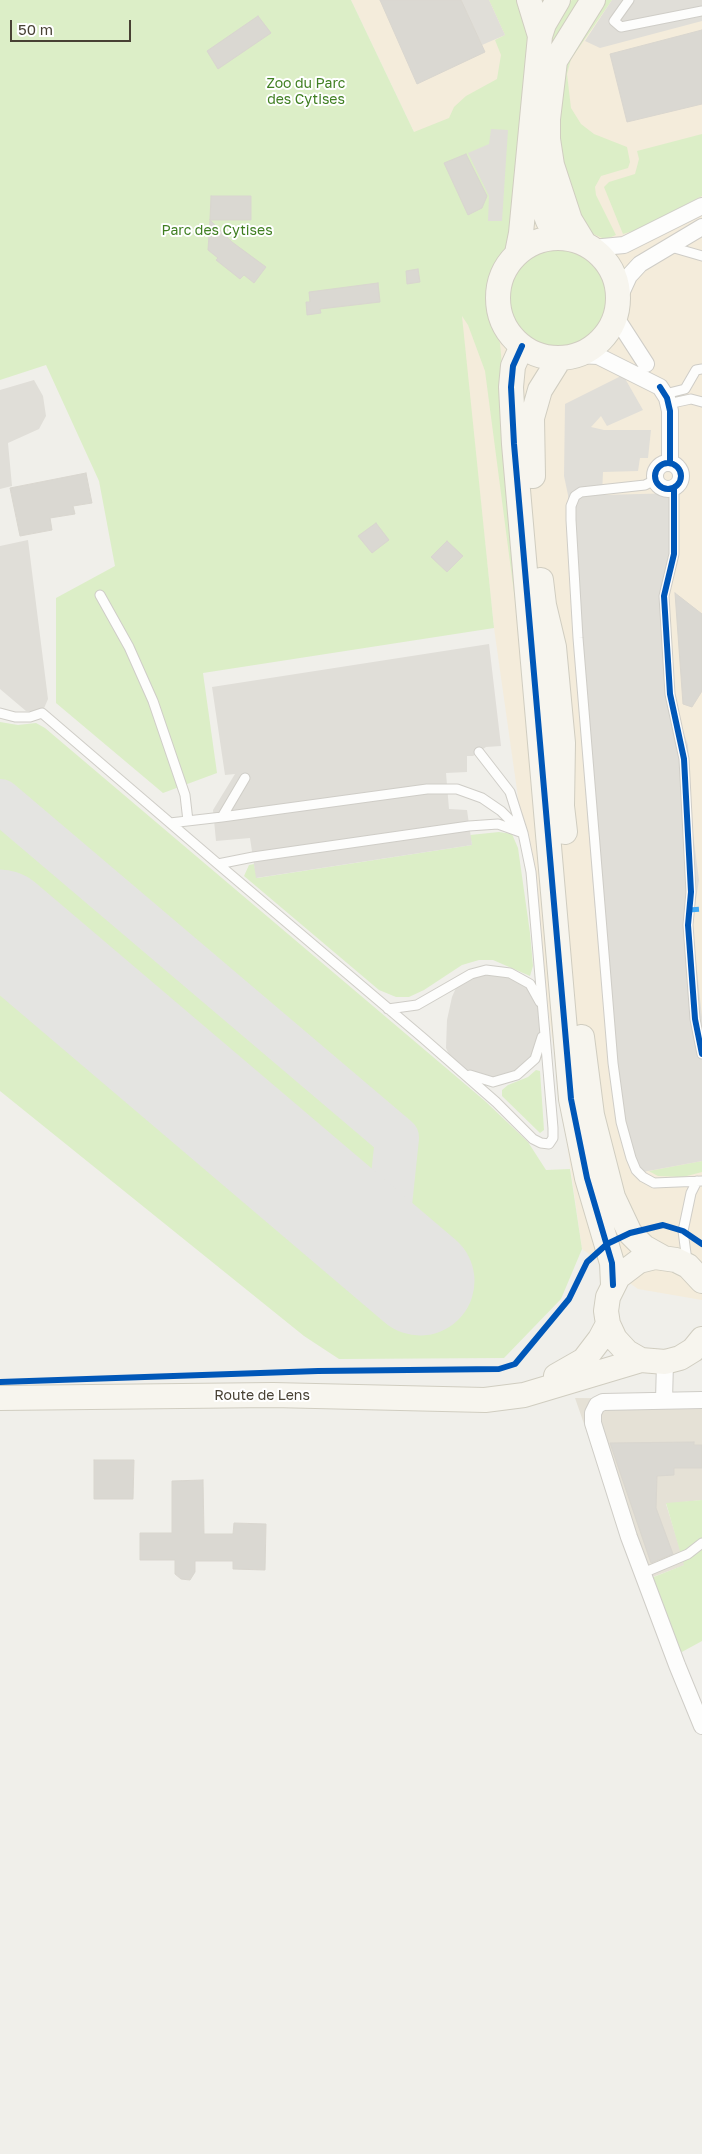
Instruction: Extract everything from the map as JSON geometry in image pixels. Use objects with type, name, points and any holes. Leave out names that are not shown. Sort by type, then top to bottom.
[{"type":"street","points":[[529,0],[540,36]]},
{"type":"street","points":[[517,253],[521,233],[540,36],[544,24],[558,0]]},
{"type":"street","points":[[583,244],[570,220],[552,165],[548,139],[548,119],[555,61],[592,0]]},
{"type":"street","points":[[530,146],[542,205],[548,221],[558,231],[583,244],[610,266],[616,284],[617,308],[646,364]]},
{"type":"street","points":[[670,462],[664,395],[598,356],[535,354],[522,346],[510,335],[502,320],[498,302],[499,284],[505,267],[517,253],[532,243],[552,237],[583,244],[624,245],[702,206]]},
{"type":"street","points":[[662,1257],[644,1247],[630,1232],[613,1197],[592,1115],[585,1069],[562,806],[563,743],[554,647],[544,605],[531,444],[532,418],[540,390],[568,356],[601,340],[617,308],[629,276],[640,264],[702,226]]},
{"type":"street","points":[[522,346],[513,366],[511,397],[542,871],[571,1099],[587,1178],[610,1253],[612,1285],[608,1297],[608,1324],[626,1352],[641,1360],[665,1362],[680,1358],[693,1350],[702,1339]]},
{"type":"street","points":[[670,462],[677,466],[681,474],[680,482],[674,488],[660,487],[654,475],[658,466],[670,462]]},
{"type":"street","points":[[612,1285],[631,1265],[648,1258],[662,1257],[676,1260],[695,1273]]},
{"type":"street","name":"Route de Lens","points":[[524,1394],[584,1360],[600,1339],[608,1324]]},
{"type":"street","name":"Route de Lens","points":[[0,1398],[274,1395],[484,1400],[524,1394],[641,1360]]},
{"type":"street","points":[[664,1400],[665,1362]]},
{"type":"street","points":[[702,1400],[603,1402],[597,1405],[593,1413],[593,1423],[643,1573],[702,1726]]},
{"type":"lane","points":[[629,0],[614,21],[621,27],[702,11]]},
{"type":"lane","points":[[659,251],[673,247],[702,256]]},
{"type":"lane","points":[[664,395],[686,389],[696,370],[702,369]]},
{"type":"lane","points":[[664,395],[702,402]]},
{"type":"lane","points":[[655,480],[646,485],[587,491],[575,496],[571,506],[571,520],[578,638],[610,1026],[621,1122],[631,1158],[636,1170],[643,1177],[654,1183],[700,1181]]},
{"type":"lane","points":[[674,488],[674,554],[664,596],[670,694],[684,759],[691,892],[688,925],[695,1019],[702,1054]]},
{"type":"lane","points":[[100,594],[129,647],[153,702],[185,795],[188,821]]},
{"type":"lane","points":[[0,713],[15,717],[30,717],[42,713],[388,1008],[496,1102],[533,1139],[549,1144],[554,1128],[544,1021],[542,871],[523,833],[510,792],[479,752]]},
{"type":"lane","points":[[222,817],[245,778]]},
{"type":"lane","points":[[170,822],[222,817],[427,789],[457,789],[482,798],[501,811],[523,833]]},
{"type":"lane","points":[[218,864],[253,857],[469,826],[498,824],[523,833]]},
{"type":"lane","points":[[388,1008],[417,1005],[471,974],[486,970],[510,972],[530,984],[540,1001],[544,1021],[542,1043],[535,1059],[517,1075],[492,1082],[474,1078],[454,1066]]},
{"type":"lane","points":[[695,1273],[683,1231],[691,1193],[700,1181]]},
{"type":"lane","points":[[643,1573],[688,1554],[702,1543]]},
{"type":"shaded area","points":[[351,0],[702,0],[702,1300],[638,1289],[582,1249],[494,628],[456,269],[414,132]]},
{"type":"shaded area","points":[[461,0],[489,0],[505,35],[482,45]]},
{"type":"shaded area","points":[[612,0],[702,0],[702,21],[600,48],[585,41]]},
{"type":"shaded area","points":[[491,129],[508,130],[502,221],[488,221],[489,196],[468,153],[489,144]]},
{"type":"shaded area","points":[[623,375],[643,410],[607,426],[601,416],[591,427],[604,430],[651,430],[648,458],[640,458],[638,471],[603,472],[602,495],[678,493],[679,550],[668,590],[675,708],[688,745],[692,826],[699,880],[692,925],[702,1017],[702,1161],[632,1174],[624,1150],[614,1097],[594,898],[571,605],[568,495],[564,476],[565,404]]},
{"type":"shaded area","points":[[34,380],[43,396],[46,416],[39,429],[8,443],[12,486],[0,489],[0,390]]},
{"type":"shaded area","points":[[28,540],[48,699],[42,713],[26,711],[0,689],[0,546]]},
{"type":"shaded area","points":[[489,644],[501,746],[486,747],[473,756],[467,756],[467,772],[446,773],[449,809],[467,810],[472,845],[256,878],[250,838],[216,841],[213,810],[235,774],[225,775],[212,687]]},
{"type":"shaded area","points":[[486,970],[530,984],[540,1001],[544,1021],[535,1059],[517,1075],[493,1082],[454,1066],[446,1048],[447,1020],[452,997],[459,981]]},
{"type":"shaded area","points":[[575,1398],[702,1399],[702,1500],[666,1504],[685,1565],[639,1582]]},
{"type":"green space","name":"Parc des Cytises","points":[[0,0],[351,0],[414,132],[449,118],[454,107],[466,96],[497,79],[501,55],[495,40],[505,35],[489,0],[519,0],[528,24],[513,242],[491,273],[487,286],[486,305],[490,322],[500,343],[527,654],[522,654],[485,371],[468,325],[462,316],[494,628],[203,673],[217,773],[163,793],[56,703],[56,598],[115,566],[99,481],[46,365],[0,380]]},
{"type":"green space","points":[[572,0],[586,0],[548,56],[553,28],[568,3]]},
{"type":"green space","points":[[598,0],[612,0],[571,59],[567,74],[571,108],[581,124],[594,134],[627,147],[630,162],[628,168],[601,176],[595,187],[596,195],[616,235],[609,238],[602,238],[589,232],[586,235],[554,158],[558,62]]},
{"type":"green space","points":[[702,134],[702,196],[637,230],[623,234],[604,187],[609,182],[635,174],[639,159],[637,151]]},
{"type":"green space","points":[[557,250],[576,253],[592,264],[603,280],[606,299],[603,318],[592,334],[576,345],[557,348],[538,345],[522,334],[511,318],[508,299],[511,280],[522,264],[538,253]]},
{"type":"green space","points":[[0,722],[18,725],[36,723],[45,728],[485,1101],[528,1142],[546,1170],[570,1169],[582,1249],[561,1299],[504,1358],[339,1359],[304,1336],[0,1091]]},
{"type":"green space","points":[[499,832],[512,834],[518,848],[530,933],[533,966],[530,976],[493,960],[479,960],[462,965],[424,990],[409,997],[396,997],[379,990],[244,876],[249,865],[254,864],[257,878],[472,845],[470,835]]},
{"type":"green space","points":[[536,1070],[540,1071],[544,1130],[540,1133],[502,1096],[502,1090],[508,1085],[528,1077]]},
{"type":"green space","points":[[702,1161],[702,1172],[683,1177],[658,1176],[643,1168],[649,1171]]},
{"type":"green space","points":[[702,1500],[702,1641],[680,1653],[651,1578],[684,1565],[666,1503]]},
{"type":"building","points":[[380,0],[461,0],[485,52],[417,84]]},
{"type":"building","points":[[258,16],[271,33],[218,69],[207,51]]},
{"type":"building","points":[[702,30],[702,104],[627,122],[610,54]]},
{"type":"building","points":[[466,154],[487,196],[482,208],[468,215],[444,163]]},
{"type":"building","points":[[211,196],[251,196],[251,220],[210,220]]},
{"type":"building","points":[[210,220],[232,242],[266,267],[254,283],[244,275],[240,279],[216,260],[218,258],[208,250]]},
{"type":"building","points":[[418,269],[420,282],[407,284],[406,271]]},
{"type":"building","points":[[378,283],[380,302],[320,309],[321,313],[307,315],[306,302],[310,302],[309,292]]},
{"type":"building","points":[[86,473],[92,503],[73,506],[75,514],[50,518],[52,530],[20,536],[10,488]]},
{"type":"building","points":[[376,523],[389,540],[372,553],[358,536]]},
{"type":"building","points":[[447,541],[463,556],[447,572],[431,557]]},
{"type":"building","points":[[675,593],[702,614],[702,691],[692,707],[683,704]]},
{"type":"building","points":[[694,1442],[694,1445],[702,1445],[702,1468],[674,1468],[674,1475],[657,1476],[656,1508],[673,1554],[651,1563],[610,1443]]},
{"type":"building","points":[[94,1460],[134,1460],[133,1499],[94,1499]]},
{"type":"building","points":[[203,1480],[204,1534],[233,1534],[234,1523],[266,1524],[265,1570],[233,1569],[233,1561],[195,1561],[195,1572],[190,1580],[181,1579],[175,1574],[175,1560],[140,1560],[140,1533],[172,1533],[172,1481]]},
{"type":"taxiway","points":[[0,801],[397,1138],[385,1252]]},
{"type":"runway","points":[[0,924],[420,1281]]},
{"type":"marked path","points":[[689,910],[702,909]]},
{"type":"cycle path","points":[[522,346],[513,366],[511,387],[514,444],[571,1099],[587,1178],[612,1263],[613,1285]]},
{"type":"cycle path","points":[[660,387],[667,398],[670,411],[670,462]]},
{"type":"cycle path","points":[[668,463],[678,466],[681,476],[678,486],[668,489],[658,486],[655,476],[658,466],[668,463]]},
{"type":"cycle path","points":[[674,488],[674,554],[664,596],[670,694],[684,759],[691,892],[688,925],[695,1019],[702,1054]]},
{"type":"cycle path","points":[[0,1382],[318,1371],[499,1369],[515,1364],[569,1299],[587,1262],[607,1244],[630,1233],[663,1225],[683,1231],[702,1244]]},
{"type":"park label","name":"Zoo du Parc des Cytises","points":[[306,92]]}]
